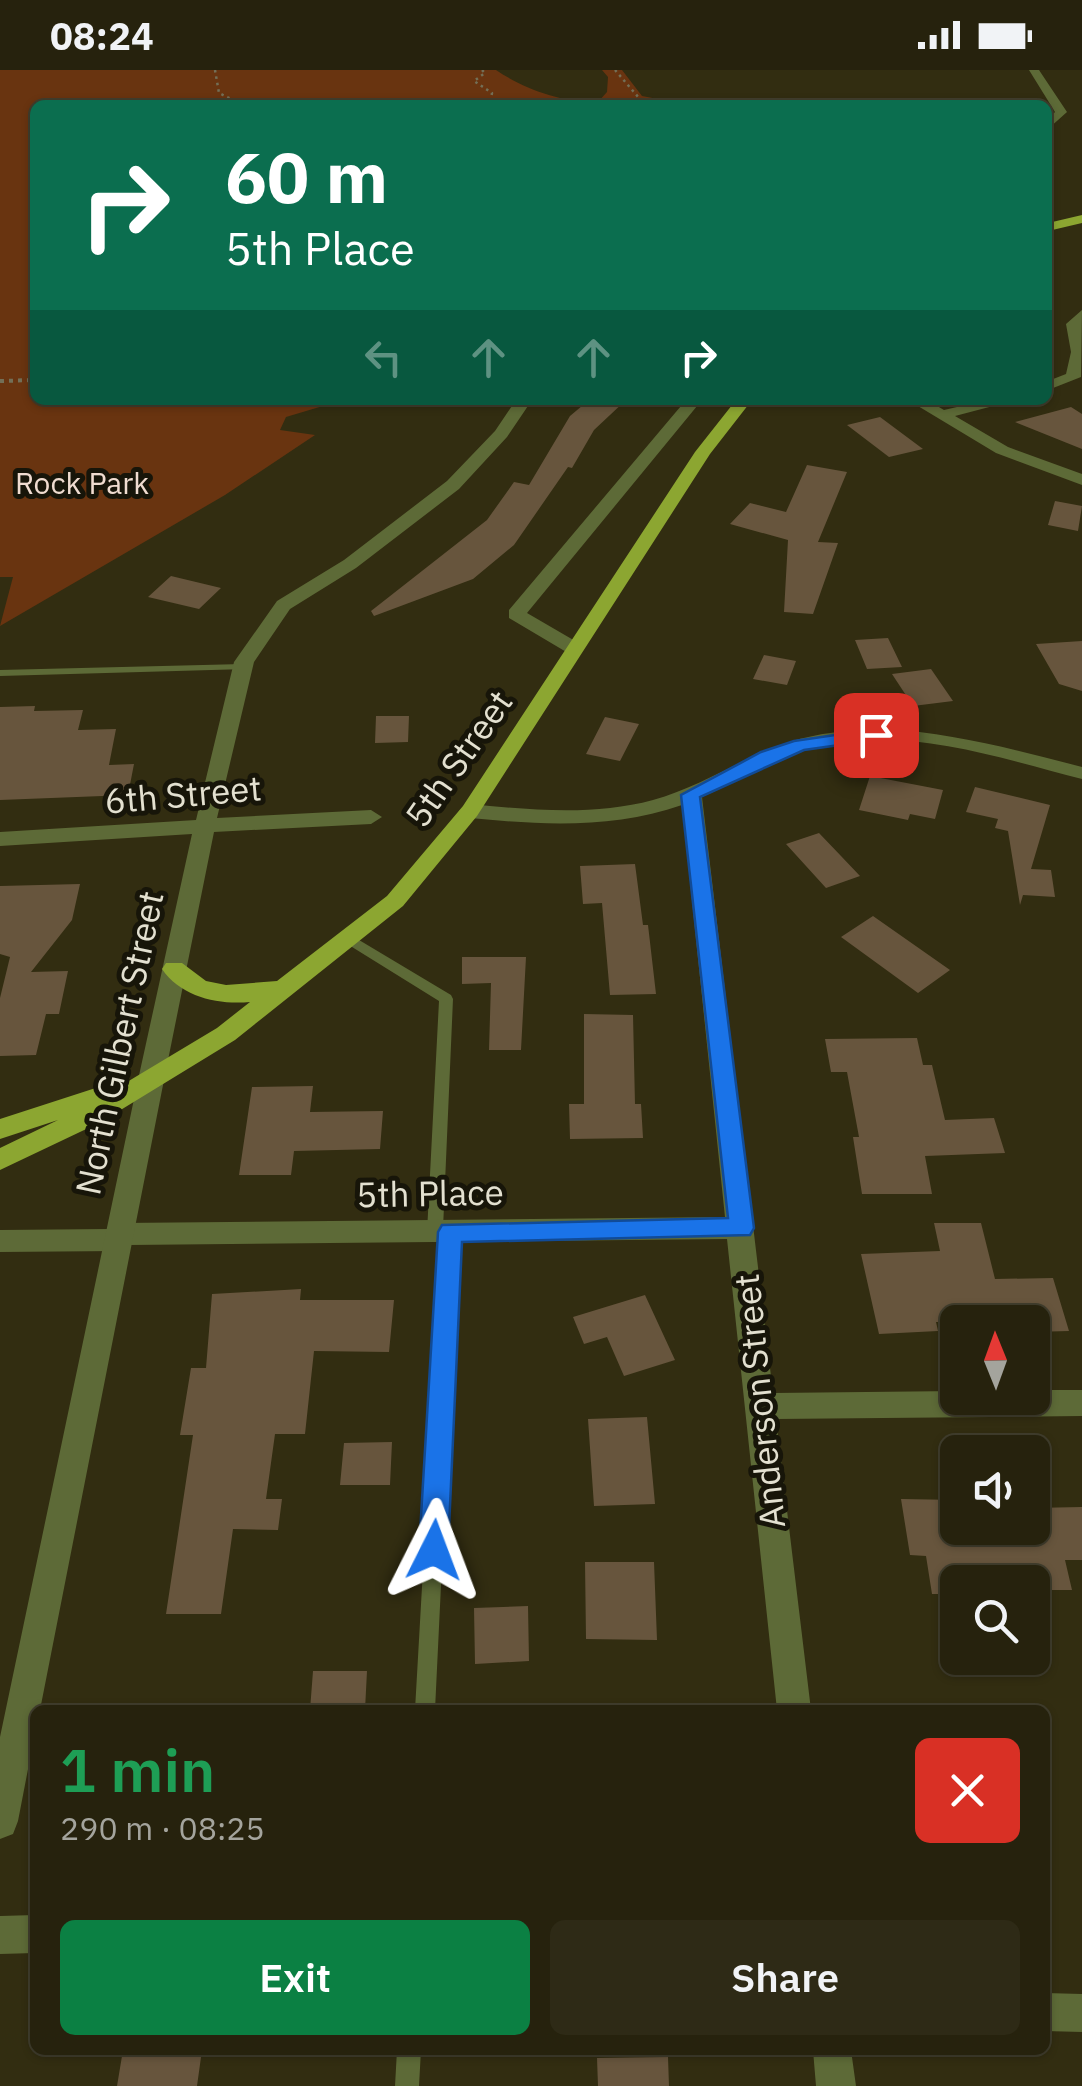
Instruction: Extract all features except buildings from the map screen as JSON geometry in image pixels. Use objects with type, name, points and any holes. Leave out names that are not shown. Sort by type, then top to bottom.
[{"type":"main road","points":[[1052,226],[1082,219]]},
{"type":"main road","name":"5th Street","points":[[0,1160],[92,1115],[226,1034],[395,900],[470,812],[703,452],[740,405]]},
{"type":"main road","points":[[174,969],[192,985],[224,994],[290,987]]},
{"type":"main road","name":"5th Street","points":[[0,1129],[151,1080]]},
{"type":"street","points":[[1034,70],[1061,112],[1052,122]]},
{"type":"street","points":[[1052,385],[1073,377],[1078,352],[1073,324],[1082,314]]},
{"type":"street","name":"North Gilbert Street","points":[[0,1821],[204,826],[243,667],[284,605],[350,564],[453,484],[501,434],[521,405]]},
{"type":"street","points":[[575,650],[516,614],[690,405]]},
{"type":"street","points":[[924,405],[1002,450],[1082,480]]},
{"type":"street","points":[[940,416],[987,405]]},
{"type":"street","points":[[470,812],[537,817],[605,816],[690,795],[782,750],[853,736],[947,741],[1082,773]]},
{"type":"street","name":"Anderson Street","points":[[690,795],[793,1705]]},
{"type":"street","name":"6th Street","points":[[0,840],[246,820],[370,817]]},
{"type":"street","name":"5th Place","points":[[0,1241],[741,1228]]},
{"type":"street","points":[[761,1406],[1082,1403]]},
{"type":"street","points":[[0,1935],[30,1934]]},
{"type":"street","points":[[1050,2012],[1082,2012]]},
{"type":"street","points":[[833,2055],[836,2086]]},
{"type":"lane","points":[[0,674],[243,667]]},
{"type":"lane","points":[[350,939],[446,999],[443,1232],[425,1705]]},
{"type":"lane","points":[[407,2086],[409,2055]]},
{"type":"path","points":[[215,70],[219,93],[233,100]]},
{"type":"path","points":[[482,70],[484,74],[474,81],[492,93],[491,100]]},
{"type":"path","points":[[615,70],[641,100]]},
{"type":"path","points":[[0,381],[30,380]]},
{"type":"green space","name":"Rock Park","points":[[0,70],[496,70],[544,93],[571,100],[30,100],[30,405],[326,405],[286,417],[280,430],[315,435],[225,495],[0,626],[13,577],[0,577]]},
{"type":"green space","name":"Rock Park","points":[[602,70],[622,70],[642,96],[663,100],[600,100],[607,92],[608,77]]},
{"type":"route","points":[[434,1550],[450,1232],[741,1228],[690,795],[801,744],[876,735]]}]
